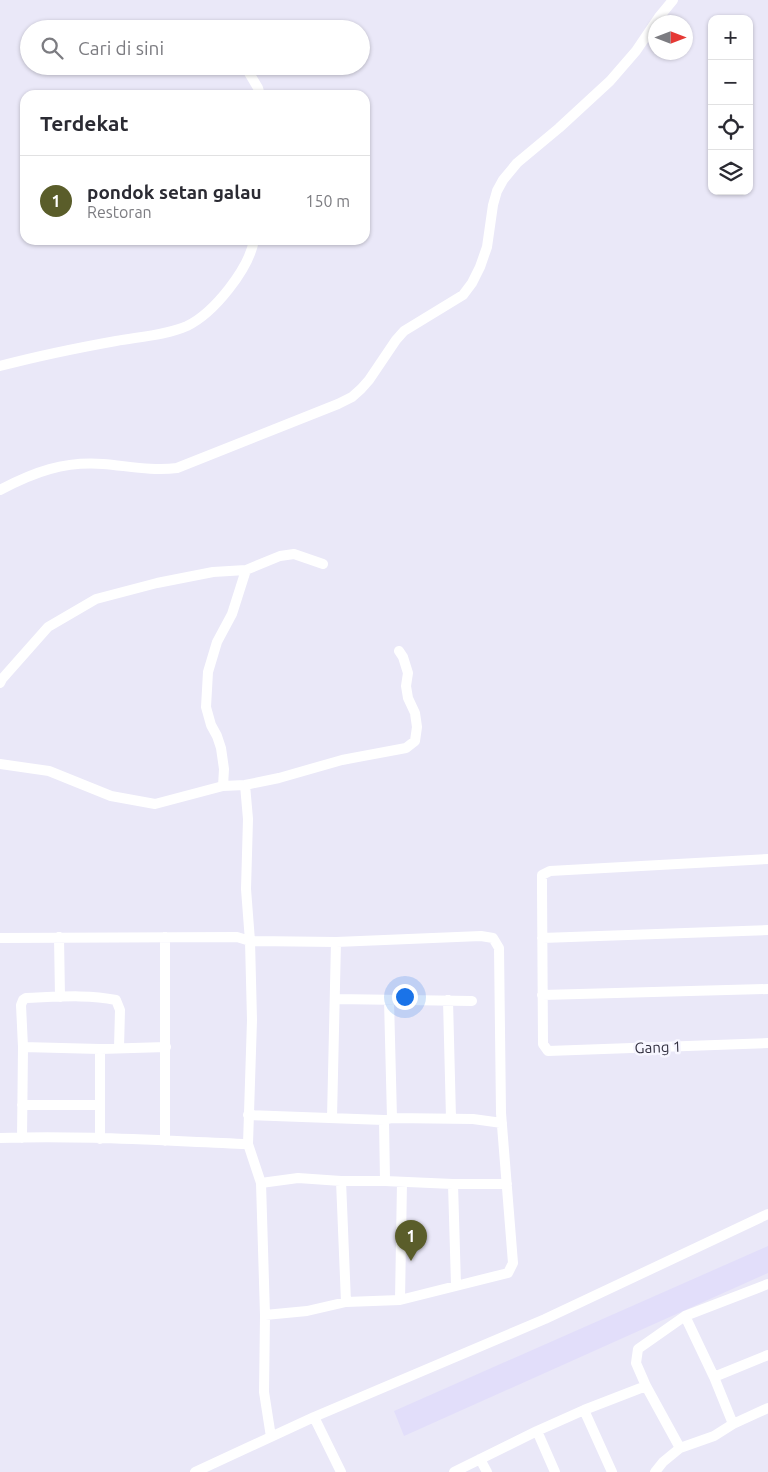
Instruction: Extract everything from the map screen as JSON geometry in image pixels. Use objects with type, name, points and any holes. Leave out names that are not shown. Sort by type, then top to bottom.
[{"type":"street","points":[[0,490],[38,472],[57,466],[94,464],[177,468],[352,397],[369,380],[404,331],[463,295],[468,289],[487,248],[493,205],[503,180],[517,163],[559,128],[610,81],[636,51],[673,0]]},
{"type":"street","points":[[250,75],[259,90]]},
{"type":"street","points":[[0,366],[186,326],[204,315],[230,288],[249,256],[252,245]]},
{"type":"street","points":[[0,683],[48,627],[96,599],[157,583],[213,572],[246,570],[280,556],[294,554],[323,564]]},
{"type":"street","points":[[222,786],[224,770],[221,748],[206,708],[208,672],[217,642],[232,614],[246,570]]},
{"type":"street","points":[[0,764],[50,771],[111,796],[155,804],[222,786],[244,785],[279,778],[342,760],[406,748],[415,740],[417,728],[415,713],[408,698],[406,686],[408,673],[399,651]]},
{"type":"street","points":[[244,785],[248,819],[246,904],[250,941],[252,1020],[248,1144],[261,1183],[265,1315],[264,1392],[271,1437]]},
{"type":"street","points":[[768,858],[550,871],[542,875],[542,995],[768,989]]},
{"type":"street","points":[[542,938],[768,930]]},
{"type":"street","points":[[0,938],[237,937],[250,941],[336,942],[481,936],[493,938],[499,948],[501,1113],[513,1262],[508,1273],[400,1300],[346,1302],[307,1311],[265,1315]]},
{"type":"street","points":[[165,937],[165,1141]]},
{"type":"street","points":[[59,938],[60,997]]},
{"type":"street","points":[[332,1118],[336,942]]},
{"type":"street","name":"Gang 1","points":[[542,995],[543,1044],[548,1051],[768,1043]]},
{"type":"street","points":[[22,1138],[23,1047],[21,1005],[23,1000],[26,998],[60,997],[116,1000],[120,1010],[119,1048]]},
{"type":"street","points":[[335,999],[472,1001]]},
{"type":"street","points":[[385,1181],[388,1119],[389,1000]]},
{"type":"street","points":[[448,1000],[451,1118]]},
{"type":"street","points":[[23,1047],[100,1049],[166,1047]]},
{"type":"street","points":[[100,1049],[100,1139]]},
{"type":"street","points":[[22,1105],[99,1105]]},
{"type":"street","points":[[248,1115],[388,1119],[451,1118],[502,1122]]},
{"type":"street","points":[[0,1138],[248,1144]]},
{"type":"street","points":[[261,1183],[298,1178],[341,1181],[507,1184]]},
{"type":"street","points":[[341,1181],[346,1302]]},
{"type":"street","points":[[400,1300],[402,1182]]},
{"type":"street","points":[[453,1184],[456,1285]]},
{"type":"street","points":[[195,1472],[314,1417],[546,1320],[768,1214]]},
{"type":"street","points":[[680,1448],[646,1386],[636,1363],[638,1349],[685,1316],[768,1284]]},
{"type":"street","points":[[685,1316],[714,1377],[733,1424]]},
{"type":"street","points":[[714,1377],[768,1355]]},
{"type":"street","points":[[454,1472],[537,1430],[646,1386]]},
{"type":"street","points":[[655,1472],[663,1462],[680,1448],[714,1436],[733,1424],[768,1408]]},
{"type":"street","points":[[584,1410],[612,1472]]},
{"type":"street","points":[[314,1417],[341,1472]]},
{"type":"street","points":[[537,1430],[555,1472]]},
{"type":"street","points":[[480,1459],[487,1472]]},
{"type":"shaded area","points":[[768,1246],[768,1273],[404,1436],[394,1411]]},
{"type":"place","name":"pondok setan galau","points":[[411,1261]]}]
